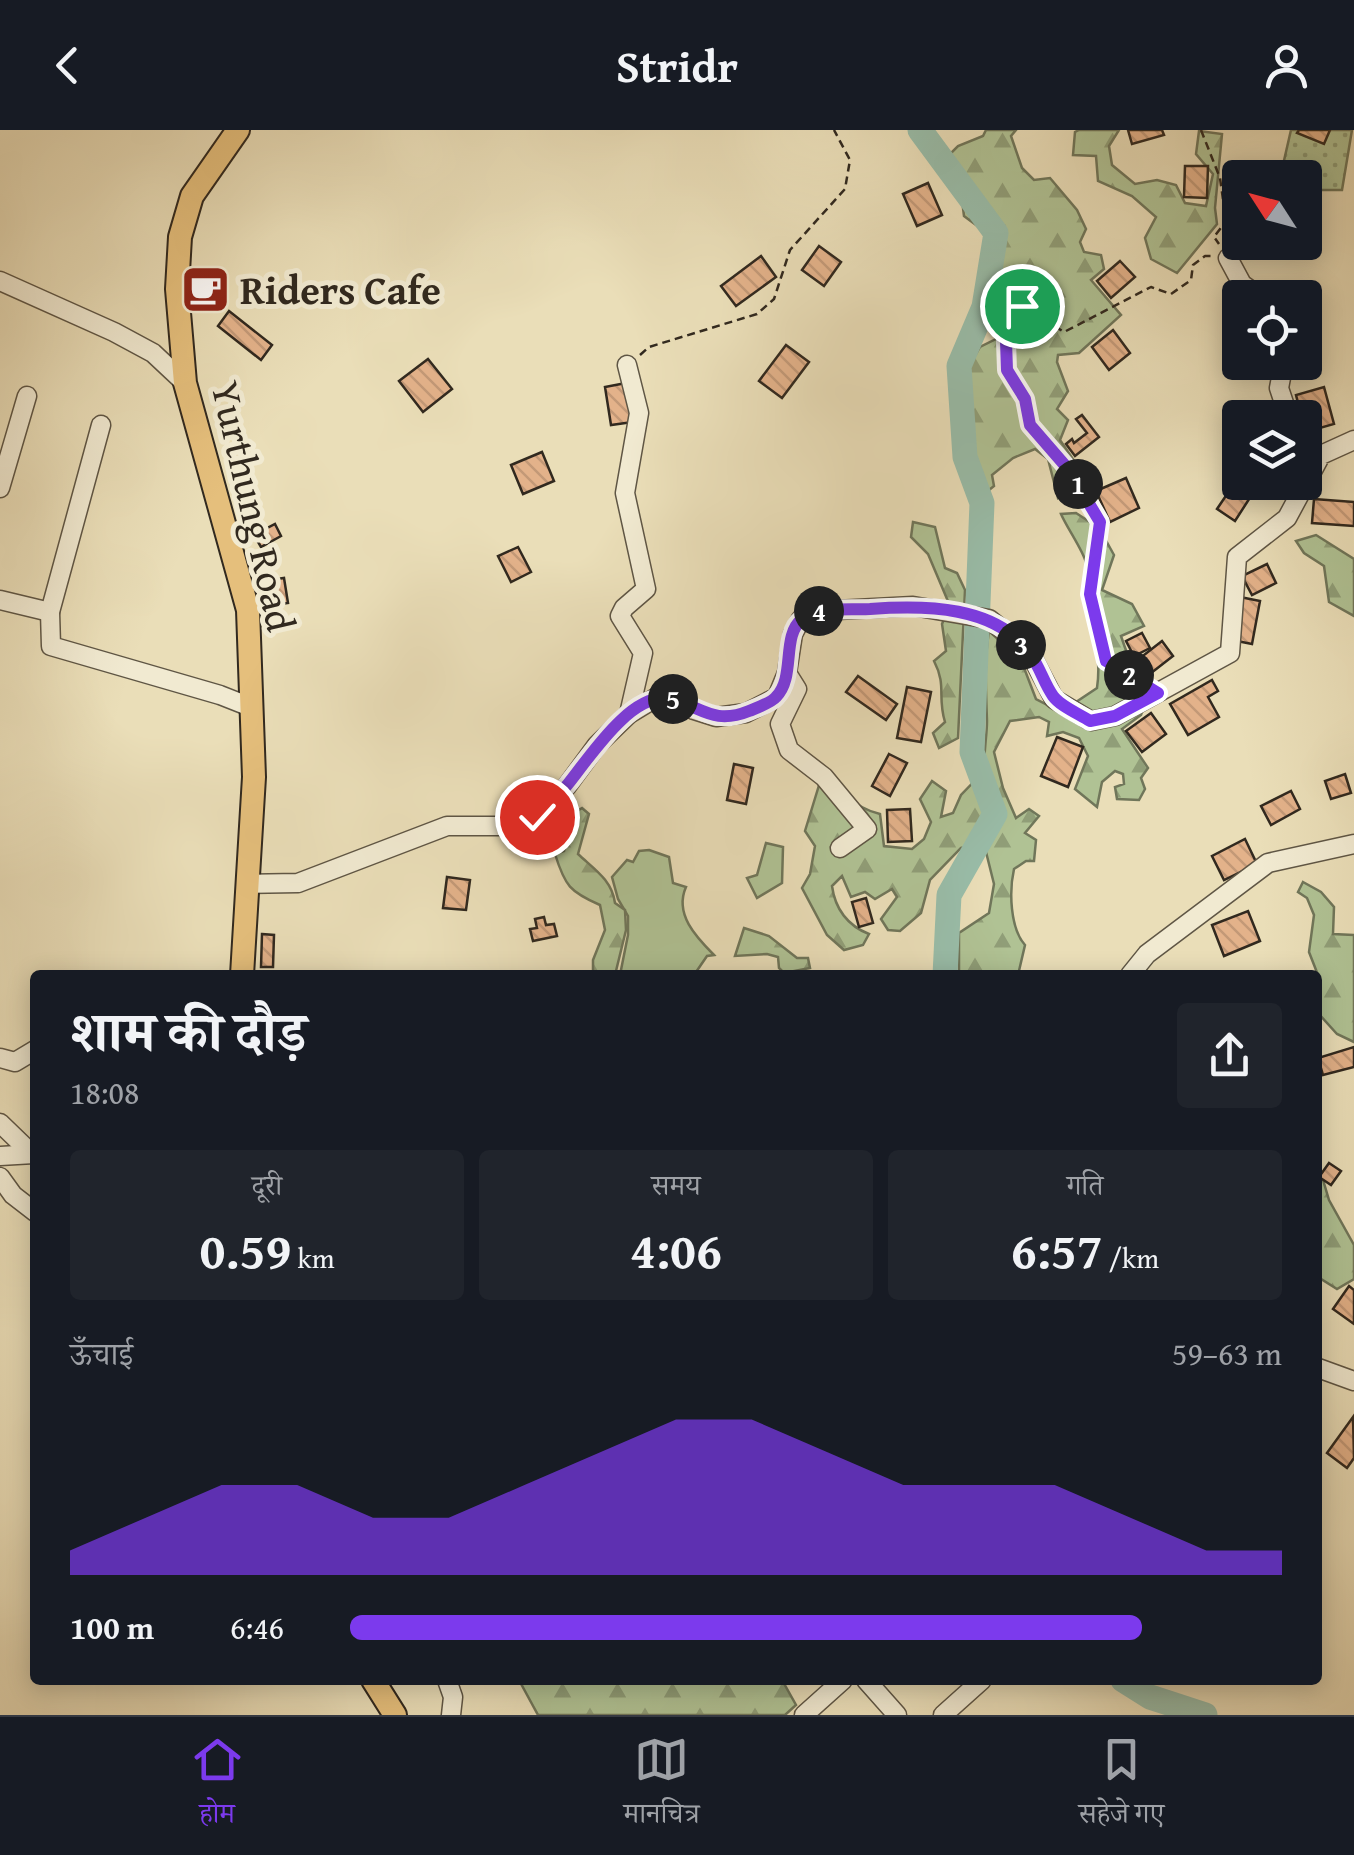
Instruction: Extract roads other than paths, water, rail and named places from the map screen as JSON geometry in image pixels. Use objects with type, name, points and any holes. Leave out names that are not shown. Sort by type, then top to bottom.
[{"type":"main road","name":"Yurthung Road","points":[[238,130],[192,196],[180,237],[177,289],[185,383],[248,610],[254,777],[242,970]]},
{"type":"main road","points":[[375,1685],[395,1715]]},
{"type":"street","points":[[0,280],[153,353],[185,383]]},
{"type":"street","points":[[627,366],[639,413],[625,493],[646,589],[620,616],[643,653],[629,714]]},
{"type":"street","points":[[0,488],[5,447],[27,396]]},
{"type":"street","points":[[101,425],[50,612],[51,646],[253,708]]},
{"type":"street","points":[[1322,455],[1354,440]]},
{"type":"street","points":[[247,884],[298,883],[447,826],[520,826],[537,817],[597,744],[629,714],[657,697],[674,699],[716,717],[746,713],[777,697],[787,673],[793,634],[801,619],[818,612],[913,606],[989,620],[1029,651],[1054,699],[1090,721],[1115,716],[1230,653],[1237,557],[1287,518],[1295,500]]},
{"type":"street","points":[[0,600],[50,612]]},
{"type":"street","points":[[787,673],[797,689],[780,724],[789,750],[824,778],[868,829],[840,848]]},
{"type":"street","points":[[1134,970],[1147,954],[1268,864],[1354,844]]},
{"type":"street","points":[[0,1058],[15,1062],[30,1053]]},
{"type":"street","points":[[0,1123],[30,1151]]},
{"type":"street","points":[[0,1156],[30,1154]]},
{"type":"street","points":[[0,1178],[30,1208]]},
{"type":"street","points":[[1322,1369],[1354,1381]]},
{"type":"street","points":[[449,1685],[452,1715]]},
{"type":"street","points":[[804,1715],[837,1685]]},
{"type":"street","points":[[870,1685],[897,1715]]},
{"type":"street","points":[[943,1715],[976,1685]]},
{"type":"waterway","points":[[920,130],[996,233],[984,307],[959,366],[965,457],[982,503],[972,752],[995,814],[949,895],[945,970]]},
{"type":"waterway","points":[[1131,1685],[1150,1697],[1205,1715]]},
{"type":"place","name":"Riders Cafe","points":[[205,289]]}]
